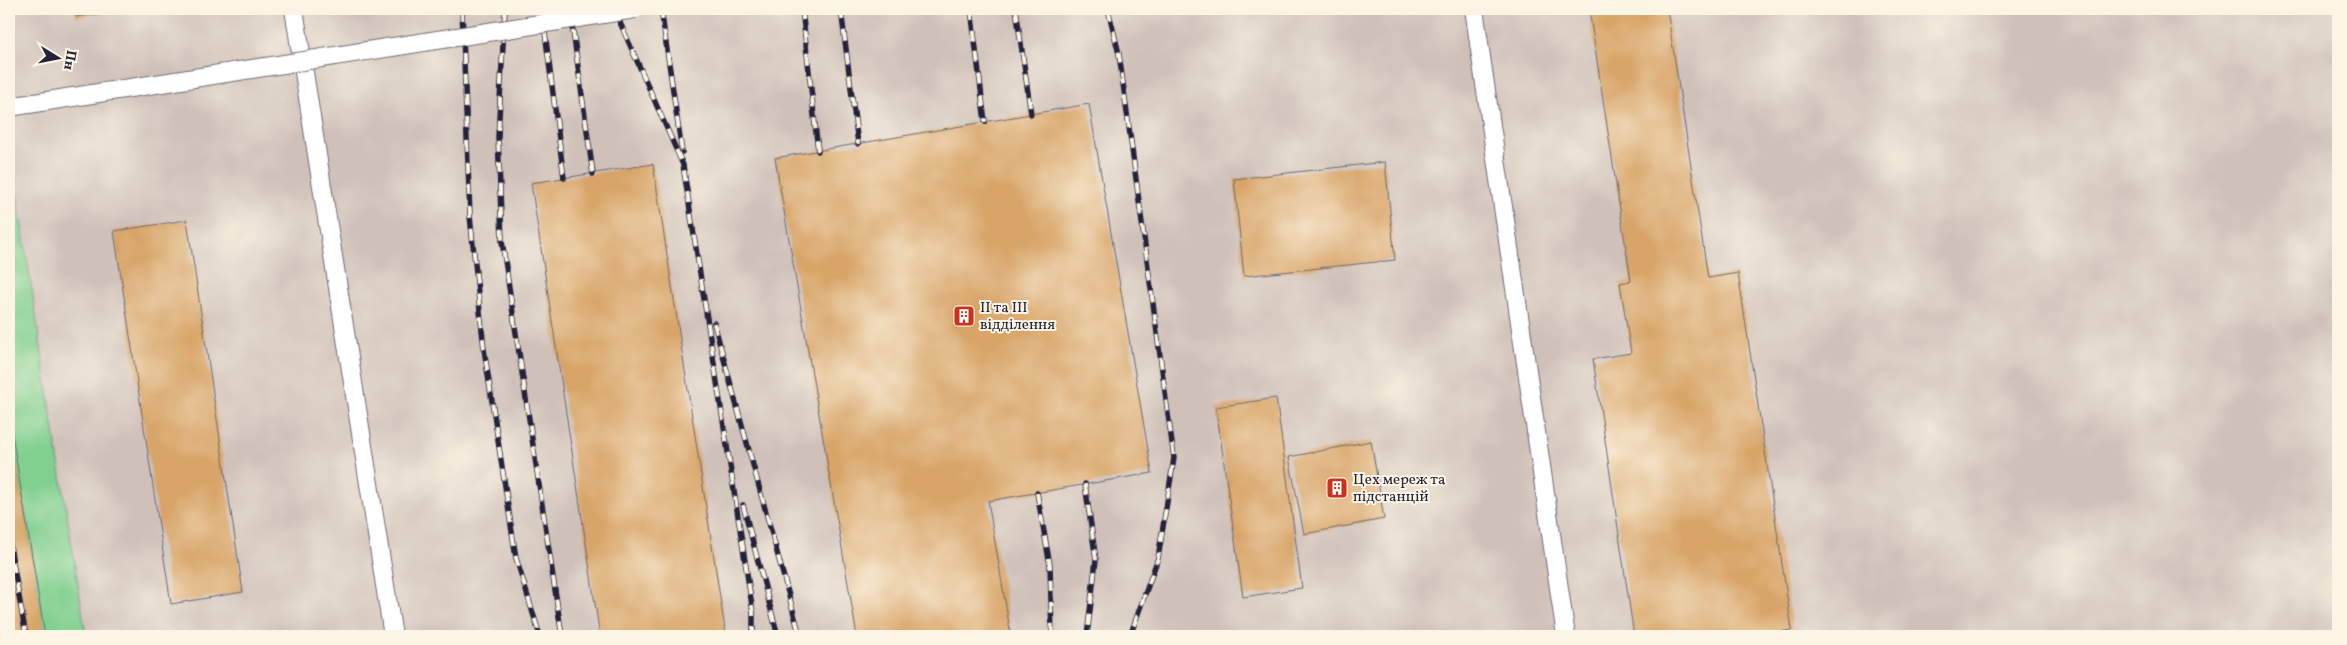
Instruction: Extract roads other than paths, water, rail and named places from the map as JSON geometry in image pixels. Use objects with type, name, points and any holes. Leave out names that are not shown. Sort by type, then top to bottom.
[{"type":"lane","points":[[294,9],[393,636]]},
{"type":"lane","points":[[9,108],[636,9]]},
{"type":"lane","points":[[1474,9],[1566,636]]},
{"type":"railway","points":[[462,9],[470,216],[484,349],[516,558],[540,636]]},
{"type":"railway","points":[[505,9],[498,136],[502,241],[562,636]]},
{"type":"railway","points":[[542,9],[564,178]]},
{"type":"railway","points":[[570,9],[593,174]]},
{"type":"railway","points":[[614,9],[683,165],[753,612],[753,636]]},
{"type":"railway","points":[[661,9],[682,152]]},
{"type":"railway","points":[[802,9],[818,151]]},
{"type":"railway","points":[[841,9],[858,144]]},
{"type":"railway","points":[[971,9],[985,122]]},
{"type":"railway","points":[[1016,9],[1031,114]]},
{"type":"railway","points":[[1108,9],[1119,54],[1174,458],[1158,558],[1130,636]]},
{"type":"railway","points":[[714,323],[800,636]]},
{"type":"railway","points":[[1085,484],[1096,560],[1087,636]]},
{"type":"railway","points":[[1037,493],[1050,565],[1052,636]]},
{"type":"railway","points":[[743,505],[778,636]]},
{"type":"railway","points":[[9,540],[26,636]]},
{"type":"place","name":"II та III відділення","points":[[964,316]]},
{"type":"place","name":"Цех мереж та підстанцій","points":[[1337,488]]}]
